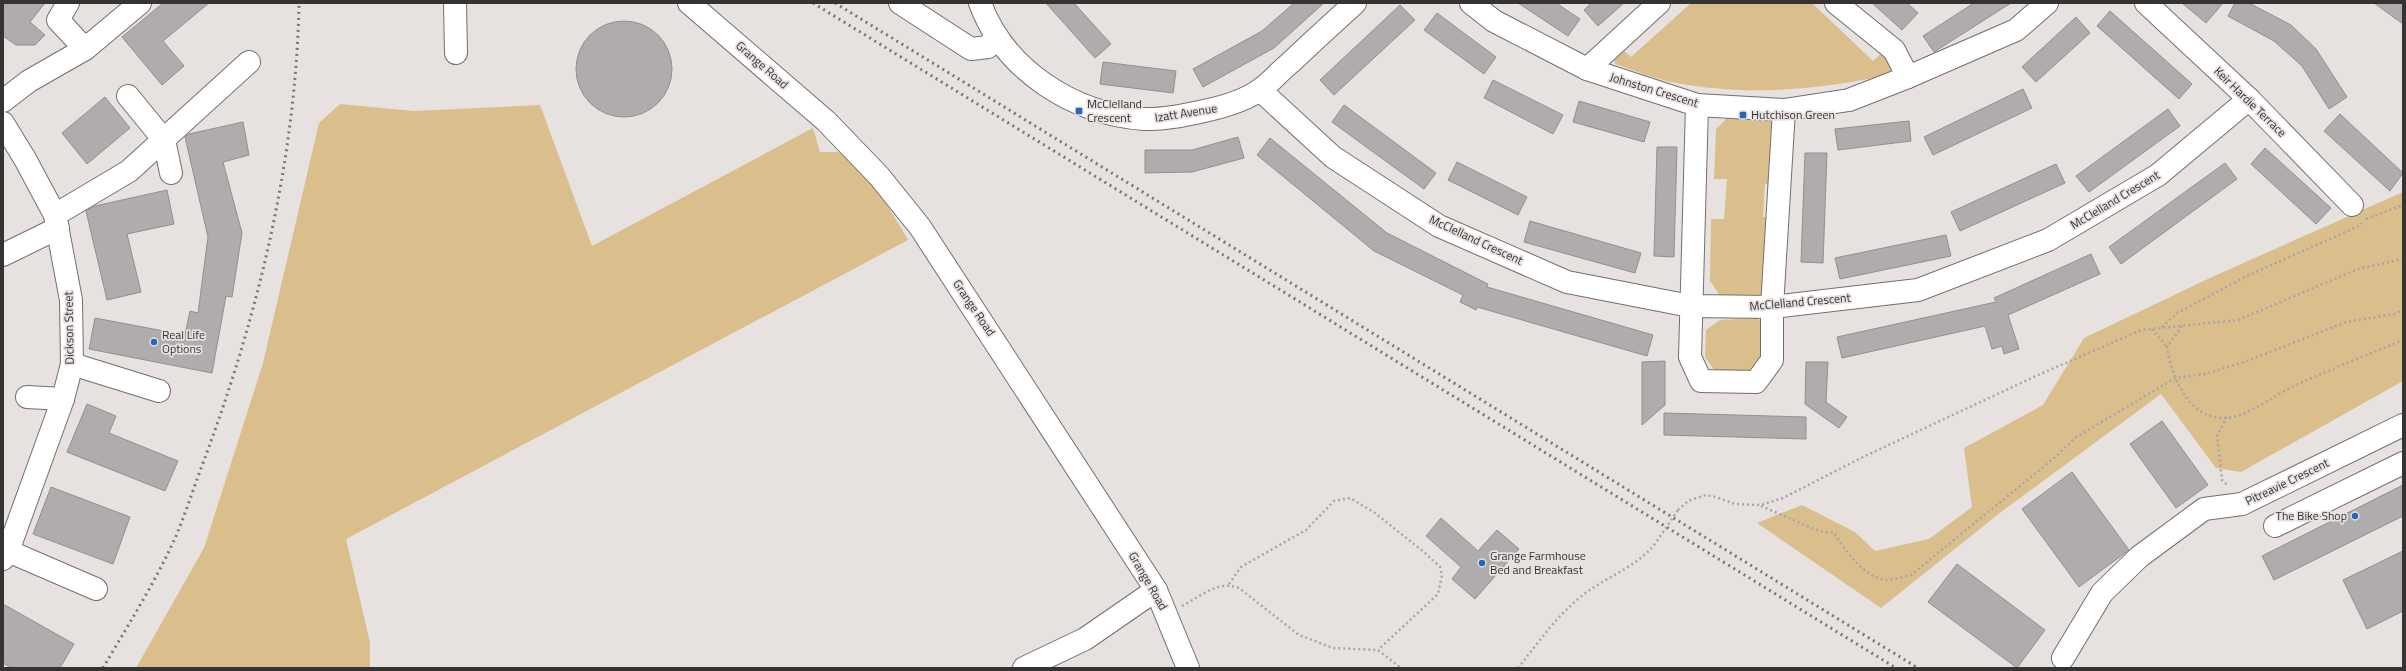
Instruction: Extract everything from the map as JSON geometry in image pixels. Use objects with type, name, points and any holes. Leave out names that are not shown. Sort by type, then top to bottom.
[{"type":"street","points":[[68,3],[58,20],[85,49]]},
{"type":"street","points":[[3,100],[29,81],[85,49],[140,3]]},
{"type":"street","points":[[455,3],[456,53]]},
{"type":"street","name":"Grange Road","points":[[689,3],[826,121],[884,181],[928,240],[1156,590],[1188,668]]},
{"type":"street","points":[[900,3],[971,49],[988,47],[996,36]]},
{"type":"street","name":"Izatt Avenue","points":[[980,3],[996,36],[1019,64],[1044,84],[1074,102],[1108,112],[1145,119],[1187,115],[1224,106],[1260,90],[1355,3]]},
{"type":"street","name":"Johnston Crescent","points":[[1470,3],[1494,21],[1587,69],[1697,105],[1784,110],[1849,100],[1908,77],[2016,30],[2047,3]]},
{"type":"street","name":"Johnston Crescent","points":[[1587,69],[1659,3]]},
{"type":"street","points":[[1836,3],[1894,50],[1908,77]]},
{"type":"street","name":"Keir Hardie Terrace","points":[[2146,3],[2249,99],[2358,212]]},
{"type":"street","points":[[3,255],[56,221],[128,171],[249,62]]},
{"type":"street","name":"McClelland Crescent","points":[[1260,90],[1333,157],[1440,226],[1567,282],[1690,306],[1772,307],[1918,290],[2048,240],[2158,175],[2249,99]]},
{"type":"street","points":[[128,96],[164,140],[171,173]]},
{"type":"street","points":[[1697,105],[1690,306],[1690,357],[1701,381],[1756,382],[1772,360],[1772,307],[1784,110]]},
{"type":"street","name":"Dickson Street","points":[[3,123],[25,159],[56,221],[71,300],[72,364],[63,399],[5,555]]},
{"type":"street","points":[[72,364],[158,392]]},
{"type":"street","points":[[27,397],[63,399]]},
{"type":"street","name":"Pitreavie Crescent","points":[[2063,658],[2102,593],[2139,557],[2204,509],[2242,504],[2403,425]]},
{"type":"street","points":[[2275,526],[2403,463]]},
{"type":"street","points":[[5,555],[96,589]]},
{"type":"street","points":[[1024,668],[1085,639],[1156,590]]},
{"type":"path","points":[[2161,328],[2177,313],[2247,276],[2359,226],[2358,212],[2403,205]]},
{"type":"path","points":[[1518,668],[1561,615],[1582,595],[1609,576],[1642,558],[1657,541],[1678,510],[1688,501],[1706,495],[1735,504],[1761,505],[1783,498],[1863,457],[2036,376],[2141,330],[2238,320],[2358,269],[2403,259]]},
{"type":"path","points":[[1761,505],[1819,531],[1834,533],[1848,553],[1872,576],[1889,580],[1911,575],[2053,459],[2075,438],[2175,378],[2212,371],[2247,361],[2346,322],[2395,314],[2403,309]]},
{"type":"path","points":[[2166,347],[2183,326]]},
{"type":"path","points":[[2152,329],[2166,347],[2170,366],[2175,378],[2190,402],[2204,415],[2228,417],[2240,415],[2295,386],[2403,340]]},
{"type":"path","points":[[2228,417],[2217,436],[2222,480],[2242,504]]},
{"type":"path","points":[[1229,584],[1241,567],[1306,530],[1334,501],[1350,498],[1375,513],[1425,553],[1440,567],[1442,575],[1438,594],[1378,650]]},
{"type":"path","points":[[1167,615],[1220,585],[1229,584],[1239,588],[1299,636],[1333,648],[1378,650],[1401,668]]},
{"type":"shaded area","points":[[1691,3],[1812,3],[1873,61],[1885,50],[1894,74],[1810,88],[1755,90],[1700,87],[1671,82],[1615,64],[1614,55],[1620,47],[1631,57]]},
{"type":"shaded area","points":[[340,104],[414,111],[540,105],[592,246],[813,128],[820,152],[839,152],[873,181],[908,240],[346,539],[370,643],[370,668],[136,668],[204,548],[263,363],[319,123]]},
{"type":"shaded area","points":[[1766,117],[1778,131],[1774,185],[1765,184],[1763,217],[1773,217],[1769,289],[1756,298],[1721,297],[1710,281],[1711,219],[1724,219],[1727,179],[1714,179],[1716,129],[1727,118]]},
{"type":"shaded area","points":[[2403,192],[2403,381],[2241,472],[2216,468],[2161,394],[2001,512],[1881,608],[1757,523],[1802,505],[1855,532],[1875,551],[1929,539],[1972,507],[1964,448],[2043,405],[2084,338],[2212,277]]},
{"type":"shaded area","points":[[1757,318],[1768,328],[1768,359],[1756,373],[1715,371],[1705,357],[1706,330],[1720,320]]},
{"type":"building","points":[[3,3],[45,3],[30,22],[45,35],[35,45],[16,45],[3,36]]},
{"type":"building","points":[[163,3],[209,3],[163,41],[184,66],[162,85],[122,37]]},
{"type":"building","points":[[1046,3],[1074,3],[1111,44],[1095,58]]},
{"type":"building","points":[[1294,3],[1324,3],[1274,48],[1203,87],[1193,69],[1262,31]]},
{"type":"building","points":[[1518,3],[1556,3],[1580,19],[1568,36]]},
{"type":"building","points":[[1591,3],[1624,3],[1598,26],[1584,10]]},
{"type":"building","points":[[1872,3],[1907,3],[1918,13],[1902,30]]},
{"type":"building","points":[[1974,3],[2011,3],[1934,52],[1923,36]]},
{"type":"building","points":[[2182,3],[2223,3],[2206,23]]},
{"type":"building","points":[[2235,3],[2249,3],[2291,25],[2316,49],[2347,97],[2329,109],[2302,66],[2274,41],[2228,16]]},
{"type":"building","points":[[2374,3],[2403,3],[2403,24]]},
{"type":"building","points":[[1400,5],[1415,20],[1334,95],[1320,80]]},
{"type":"building","points":[[2110,11],[2192,84],[2179,99],[2097,26]]},
{"type":"building","points":[[1437,13],[1496,57],[1484,74],[1424,30]]},
{"type":"building","points":[[2076,17],[2090,33],[2036,82],[2022,67]]},
{"type":"building","points":[[624,21],[642,25],[651,29],[658,35],[664,42],[668,51],[672,69],[668,87],[664,96],[658,103],[651,109],[642,113],[624,117],[606,113],[597,109],[590,103],[584,96],[580,87],[576,69],[580,51],[584,42],[590,35],[597,29],[606,25]]},
{"type":"building","points":[[1103,62],[1176,71],[1173,93],[1100,84]]},
{"type":"building","points":[[1493,80],[1563,115],[1553,134],[1484,98]]},
{"type":"building","points":[[2023,89],[2032,108],[1933,155],[1924,137]]},
{"type":"building","points":[[105,97],[130,128],[87,164],[62,133]]},
{"type":"building","points":[[1579,101],[1650,122],[1644,142],[1573,122]]},
{"type":"building","points":[[1344,105],[1436,173],[1424,189],[1332,122]]},
{"type":"building","points":[[2168,109],[2180,126],[2089,192],[2076,176]]},
{"type":"building","points":[[2340,114],[2403,173],[2390,191],[2324,131]]},
{"type":"building","points":[[1909,121],[1911,141],[1838,150],[1835,129]]},
{"type":"building","points":[[243,122],[249,155],[223,162],[242,233],[232,297],[226,296],[212,373],[89,349],[95,318],[185,335],[190,311],[198,313],[208,237],[185,137],[189,134]]},
{"type":"building","points":[[1238,137],[1244,158],[1192,172],[1145,173],[1145,150],[1192,150]]},
{"type":"building","points":[[1270,138],[1387,233],[1488,284],[1487,287],[1653,335],[1647,356],[1477,307],[1476,310],[1460,302],[1463,295],[1374,251],[1257,155]]},
{"type":"building","points":[[1657,147],[1677,147],[1674,257],[1654,256]]},
{"type":"building","points":[[2265,148],[2331,208],[2316,224],[2251,164]]},
{"type":"building","points":[[1805,153],[1827,153],[1823,263],[1801,262]]},
{"type":"building","points":[[1457,162],[1527,197],[1518,215],[1448,180]]},
{"type":"building","points":[[2225,163],[2237,179],[2121,264],[2109,247]]},
{"type":"building","points":[[2056,164],[2065,183],[1960,231],[1951,212]]},
{"type":"building","points":[[167,190],[174,224],[127,234],[141,292],[107,300],[86,211],[95,206]]},
{"type":"building","points":[[1530,221],[1641,253],[1635,273],[1524,242]]},
{"type":"building","points":[[1946,235],[1951,256],[1840,279],[1835,258]]},
{"type":"building","points":[[2091,254],[2100,274],[2008,315],[2019,349],[2004,354],[2002,346],[1992,349],[1985,326],[1842,358],[1837,337],[1996,302],[1994,298]]},
{"type":"building","points":[[1665,361],[1665,405],[1642,425],[1642,362]]},
{"type":"building","points":[[1806,362],[1828,362],[1826,402],[1847,417],[1839,428],[1805,404]]},
{"type":"building","points":[[87,404],[116,416],[109,433],[178,461],[165,491],[67,452]]},
{"type":"building","points":[[1664,413],[1806,417],[1806,439],[1664,435]]},
{"type":"building","points":[[2162,421],[2208,485],[2176,508],[2130,444]]},
{"type":"building","points":[[2072,472],[2129,550],[2079,587],[2022,509]]},
{"type":"building","points":[[2403,485],[2403,516],[2274,580],[2262,556]]},
{"type":"building","points":[[51,487],[130,517],[113,564],[33,534]]},
{"type":"building","points":[[1441,518],[1478,551],[1497,530],[1519,549],[1475,599],[1452,579],[1461,567],[1426,536]]},
{"type":"building","points":[[2403,551],[2403,611],[2367,629],[2343,580]]},
{"type":"building","points":[[1957,564],[2045,630],[2017,668],[1928,602]]},
{"type":"building","points":[[3,604],[74,644],[60,668],[11,668],[3,663]]},
{"type":"railway","points":[[103,668],[151,586],[176,536],[223,407],[241,351],[257,294],[282,179],[296,62],[299,3]]},
{"type":"railway","points":[[813,3],[1896,668]]},
{"type":"railway","points":[[835,3],[1918,668]]},
{"type":"place","name":"McClelland Crescent","points":[[1079,111]]},
{"type":"place","name":"Hutchison Green","points":[[1743,115]]},
{"type":"place","name":"Real Life Options","points":[[154,342]]},
{"type":"place","name":"The Bike Shop","points":[[2355,516]]},
{"type":"place","name":"Grange Farmhouse Bed and Breakfast","points":[[1482,563]]}]
